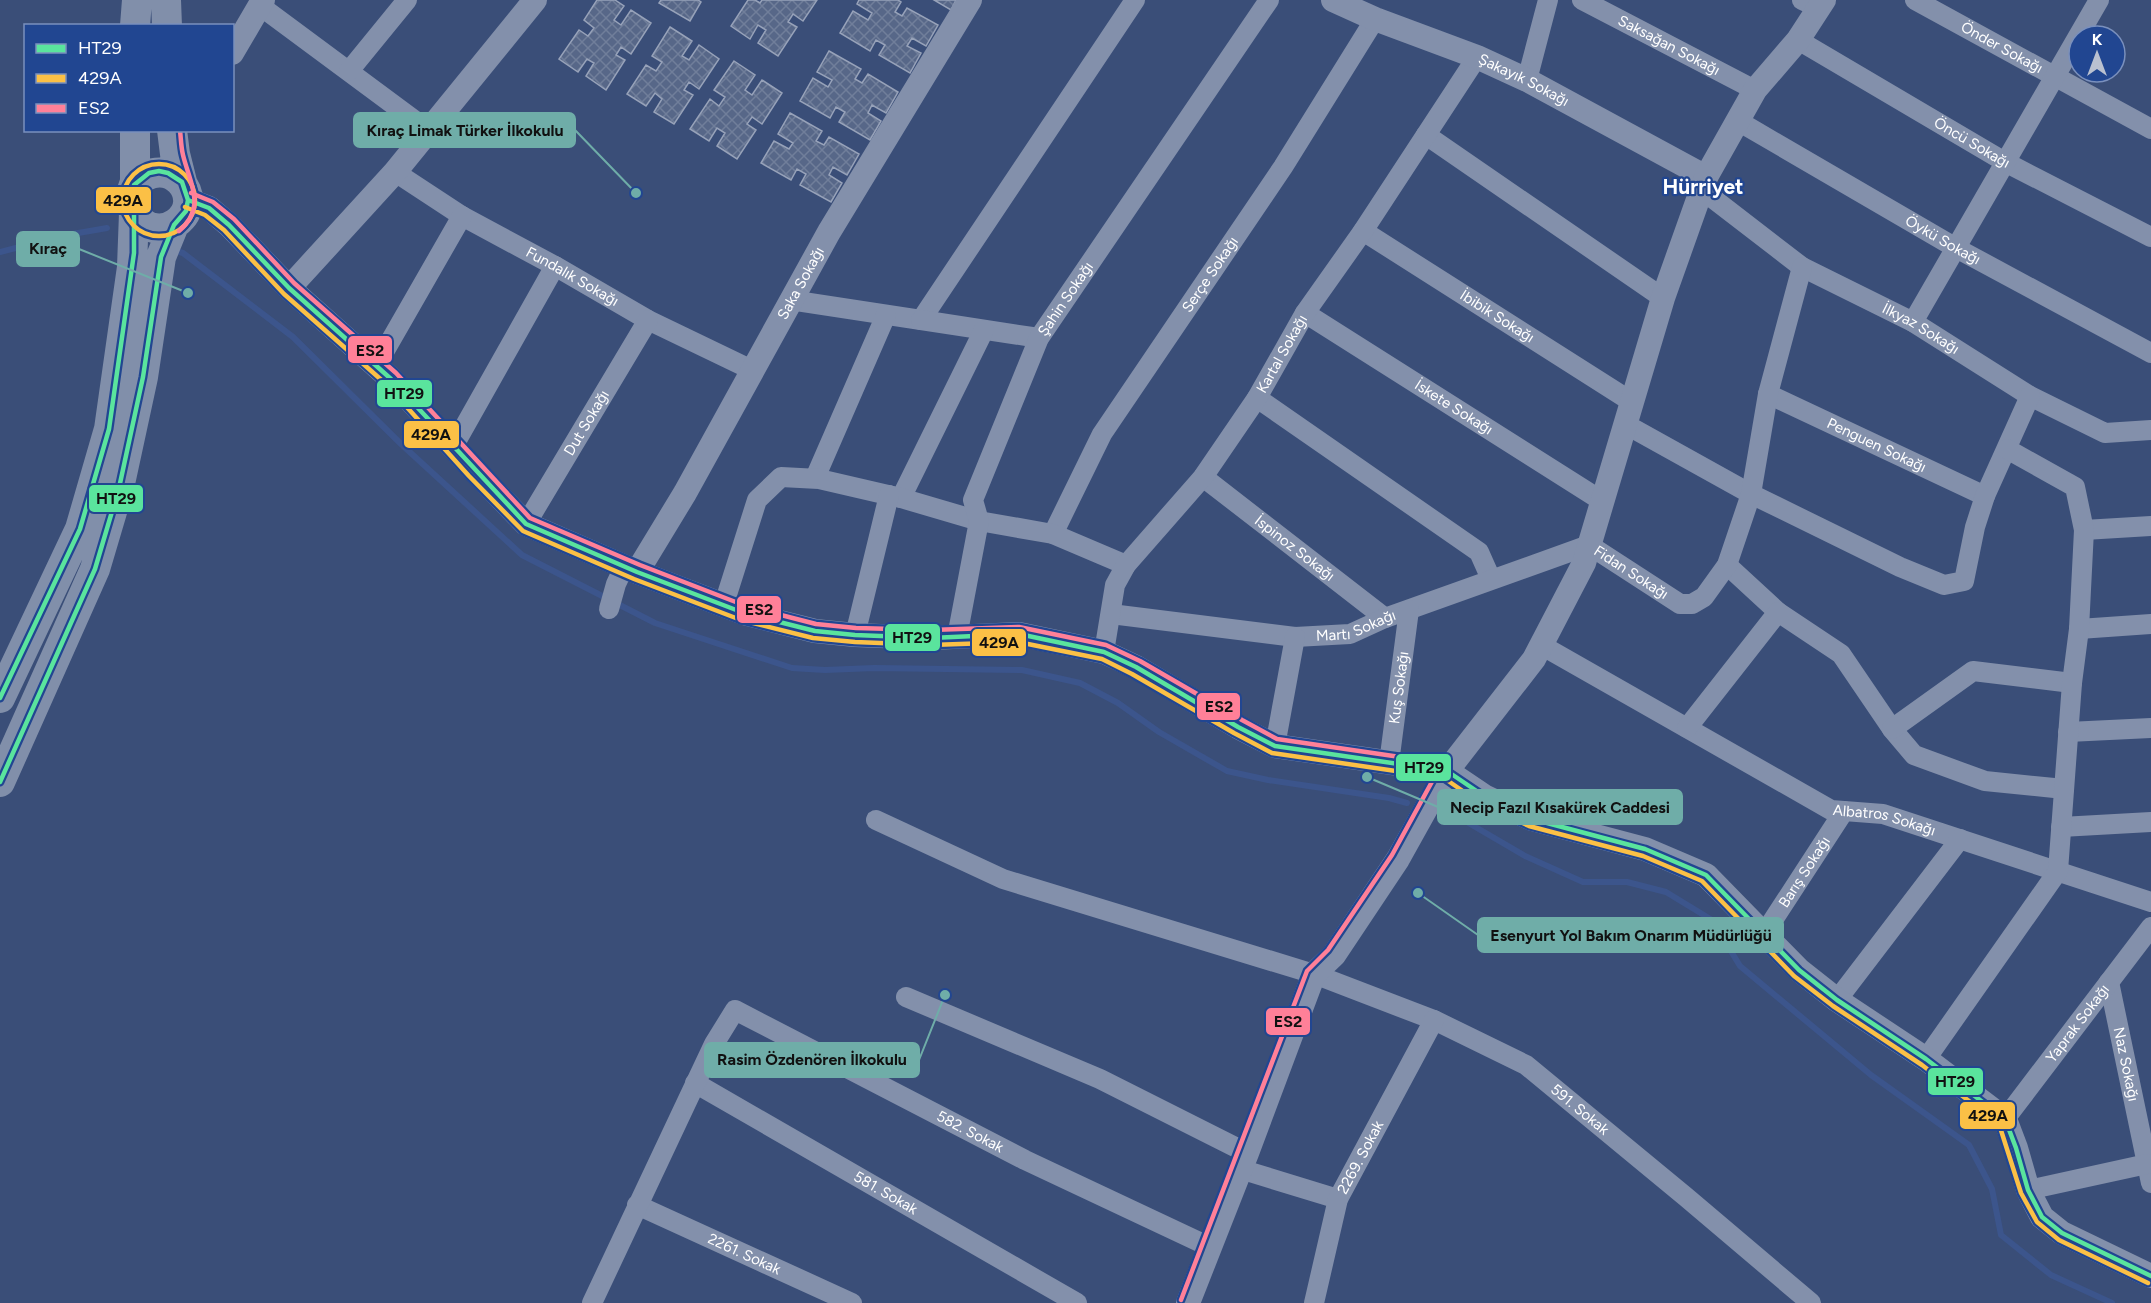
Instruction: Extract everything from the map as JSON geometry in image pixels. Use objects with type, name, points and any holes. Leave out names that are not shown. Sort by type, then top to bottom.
[{"type":"main road","points":[[135,24],[137,0]]},
{"type":"main road","points":[[166,0],[167,24]]},
{"type":"main road","points":[[0,698],[80,529],[109,429],[132,267],[135,132]]},
{"type":"main road","points":[[1,776],[95,569],[119,488],[143,377],[161,257],[181,203],[175,154],[175,132]]},
{"type":"main road","points":[[134,199],[149,173],[159,171],[168,173],[181,203]]},
{"type":"main road","points":[[134,199],[147,226],[156,228],[181,203]]},
{"type":"street","points":[[349,70],[407,0]]},
{"type":"street","points":[[289,288],[396,172],[535,0]]},
{"type":"street","name":"Saka Sokağı","points":[[626,574],[685,493],[754,371],[790,300],[970,0]]},
{"type":"street","points":[[921,320],[1135,0]]},
{"type":"street","name":"Şahin Sokağı","points":[[957,637],[979,521],[973,500],[1039,338],[1269,0]]},
{"type":"street","name":"Şakayık Sokağı","points":[[1334,0],[1375,19],[1477,57],[1527,80],[1704,183]]},
{"type":"street","points":[[1527,80],[1548,0]]},
{"type":"street","name":"Saksağan Sokağı","points":[[1582,0],[1755,90]]},
{"type":"street","name":"Önder Sokağı","points":[[1915,0],[2151,129]]},
{"type":"street","points":[[1913,322],[2099,0]]},
{"type":"street","points":[[234,49],[261,2],[429,131]]},
{"type":"street","points":[[1188,1303],[1314,974],[1334,955],[1398,859],[1447,771],[1534,659],[1584,562],[1663,298],[1704,183],[1755,90],[1798,40],[1815,3]]},
{"type":"street","name":"Serçe Sokağı","points":[[1053,534],[1102,434],[1283,167],[1375,19]]},
{"type":"street","name":"Öncü Sokağı","points":[[1798,40],[2005,162],[2151,237]]},
{"type":"street","name":"Kartal Sokağı","points":[[1104,652],[1115,585],[1126,565],[1203,477],[1257,398],[1305,313],[1363,231],[1477,57]]},
{"type":"street","name":"Öykü Sokağı","points":[[1738,121],[1956,248],[2151,353]]},
{"type":"street","points":[[1426,135],[1663,298]]},
{"type":"street","name":"Fundalık Sokağı","points":[[396,172],[462,216],[648,320],[754,371]]},
{"type":"street","name":"İlkyaz Sokağı","points":[[1704,183],[1802,267],[1913,322],[2030,396],[2105,433],[2151,430]]},
{"type":"street","points":[[181,203],[209,208],[229,225],[289,288],[391,379],[526,524],[626,574],[724,604],[744,613],[816,631],[931,638],[1019,634],[1104,652],[1136,667],[1275,746],[1447,771],[1484,796],[1532,819],[1645,849],[1706,875],[1799,970],[1837,1000],[1926,1059],[2005,1119],[2028,1190],[2042,1217],[2062,1233],[2151,1276]]},
{"type":"street","points":[[376,366],[462,216]]},
{"type":"street","name":"İbibik Sokağı","points":[[1363,231],[1751,494],[1900,567],[1944,585],[1964,581],[1984,496]]},
{"type":"street","points":[[453,447],[555,266]]},
{"type":"street","name":"Fidan Sokağı","points":[[1589,545],[1680,604],[1692,604],[1704,597],[1727,565],[1751,494],[1768,394],[1802,267]]},
{"type":"street","points":[[790,300],[1039,338]]},
{"type":"street","name":"İskete Sokağı","points":[[1305,313],[1602,501]]},
{"type":"street","points":[[815,478],[886,315]]},
{"type":"street","name":"Dut Sokağı","points":[[526,524],[648,320]]},
{"type":"street","points":[[855,635],[895,496],[984,330]]},
{"type":"street","name":"Penguen Sokağı","points":[[1768,394],[1984,496]]},
{"type":"street","points":[[1984,496],[2030,396]]},
{"type":"street","points":[[1257,398],[1479,552],[1491,579]]},
{"type":"street","points":[[1926,1059],[2058,871],[2072,683],[2079,629],[2084,530],[2075,487],[2007,449]]},
{"type":"street","points":[[724,604],[757,500],[781,477],[815,478],[895,496],[979,521],[1053,534],[1126,565]]},
{"type":"street","name":"İspinoz Sokağı","points":[[1203,477],[1385,618]]},
{"type":"street","points":[[2084,530],[2151,526]]},
{"type":"street","name":"Martı Sokağı","points":[[1110,614],[1295,638],[1350,634],[1385,618],[1589,545]]},
{"type":"street","points":[[1727,565],[1778,612],[1841,654],[1892,729],[1914,755],[1984,781],[2064,789]]},
{"type":"street","points":[[609,609],[626,574]]},
{"type":"street","name":"Kuş Sokağı","points":[[1389,764],[1409,610]]},
{"type":"street","points":[[1687,728],[1778,612]]},
{"type":"street","points":[[2079,629],[2151,624]]},
{"type":"street","points":[[1275,746],[1295,638]]},
{"type":"street","name":"Albatros Sokağı","points":[[1541,645],[1831,810],[1883,814],[2151,902]]},
{"type":"street","points":[[1892,729],[1973,671],[2072,683]]},
{"type":"street","points":[[2068,732],[2151,728]]},
{"type":"street","name":"Barış Sokağı","points":[[1764,934],[1844,811]]},
{"type":"street","name":"591. Sokak","points":[[876,820],[1003,879],[1314,974],[1434,1020],[1526,1065],[1811,1303]]},
{"type":"street","points":[[2061,827],[2151,822]]},
{"type":"street","points":[[1837,1000],[1960,839]]},
{"type":"street","name":"Yaprak Sokağı","points":[[2005,1119],[2151,927]]},
{"type":"street","name":"Naz Sokağı","points":[[2109,982],[2149,1173]]},
{"type":"street","points":[[906,997],[1100,1079],[1244,1161],[1338,1199]]},
{"type":"street","name":"582. Sokak","points":[[695,1083],[714,1044],[735,1010],[1025,1160],[1210,1247]]},
{"type":"street","name":"2269. Sokak","points":[[1314,1303],[1338,1199],[1434,1020]]},
{"type":"street","points":[[592,1303],[695,1083]]},
{"type":"street","name":"581. Sokak","points":[[695,1083],[1077,1303]]},
{"type":"street","points":[[2028,1190],[2149,1173]]},
{"type":"street","name":"2261. Sokak","points":[[637,1205],[852,1303]]},
{"type":"building","points":[[597,0],[615,0],[624,6],[614,20],[621,25],[631,10],[651,23],[631,54],[621,47],[616,55],[625,60],[606,90],[586,76],[594,63],[587,59],[578,72],[559,59],[579,30],[588,36],[594,28],[584,20]]},
{"type":"building","points":[[661,0],[698,0],[701,2],[690,21],[659,3]]},
{"type":"building","points":[[748,0],[760,3],[762,0],[817,0],[803,21],[793,14],[788,22],[797,27],[778,56],[758,43],[766,30],[758,25],[750,39],[731,26]]},
{"type":"building","points":[[859,0],[898,0],[901,2],[895,12],[902,16],[907,8],[938,25],[926,46],[912,38],[907,46],[921,53],[910,73],[879,55],[885,45],[876,40],[870,51],[840,33],[853,11],[868,20],[872,13],[857,4]]},
{"type":"building","points":[[934,0],[956,0],[951,10]]},
{"type":"building","points":[[670,27],[692,41],[682,56],[689,60],[699,45],[719,59],[699,89],[689,82],[684,90],[693,95],[674,124],[654,112],[662,99],[655,93],[646,106],[627,94],[646,65],[656,71],[662,62],[652,56]]},
{"type":"building","points":[[829,51],[861,69],[855,79],[862,83],[868,74],[898,92],[886,113],[872,105],[868,113],[881,121],[870,140],[839,122],[845,112],[836,107],[830,118],[800,101],[813,78],[828,87],[832,80],[817,72]]},
{"type":"building","points":[[734,61],[755,75],[745,90],[752,95],[762,80],[782,93],[762,124],[752,117],[747,124],[756,130],[737,159],[717,146],[725,133],[717,128],[709,141],[690,129],[710,99],[719,106],[725,97],[714,90]]},
{"type":"building","points":[[790,113],[822,131],[816,141],[824,145],[829,137],[859,154],[847,175],[833,167],[829,175],[842,183],[831,202],[800,185],[806,174],[797,169],[791,180],[761,163],[774,141],[789,149],[793,143],[778,134]]},
{"type":"waterway","points":[[0,252],[61,236],[107,228]]},
{"type":"waterway","points":[[172,250],[183,253],[293,337],[401,444],[522,555],[655,623],[792,668],[1022,670],[1080,683],[1118,703],[1159,732],[1227,771],[1407,803]]},
{"type":"waterway","points":[[1460,818],[1525,856],[1583,882],[1627,882],[1666,892],[1712,920],[1740,966],[1871,1075],[1969,1145],[1992,1189],[2001,1235],[2051,1275],[2112,1303]]},
{"type":"transit line","name":"ES2","points":[[179,231],[187,222],[194,204],[192,185],[182,152],[180,132]]},
{"type":"transit line","name":"429A","points":[[159,164],[179,170],[189,180],[195,200],[189,220],[179,230],[159,236],[139,230],[129,220],[123,200],[129,180],[139,170],[159,164]]},
{"type":"transit line","name":"HT29","points":[[0,698],[80,529],[109,429],[134,253],[134,213],[131,196],[134,185],[149,173],[159,171],[168,173],[182,182],[188,200],[186,211],[174,225],[161,257],[143,377],[119,488],[95,569],[0,782]]},
{"type":"transit line","name":"ES2","points":[[191,193],[213,202],[234,219],[294,283],[396,373],[530,518],[640,565],[746,606],[816,624],[856,628],[931,630],[1019,627],[1106,645],[1140,661],[1277,739],[1448,764]]},
{"type":"transit line","name":"HT29","points":[[188,200],[209,208],[229,225],[289,288],[391,379],[526,524],[637,572],[744,613],[815,631],[931,638],[1019,634],[1104,652],[1136,667],[1275,746],[1447,771],[1484,796],[1532,819],[1645,849],[1706,875],[1799,970],[1837,1000],[1926,1059],[2005,1119],[2028,1190],[2042,1217],[2062,1233],[2151,1276]]},
{"type":"transit line","name":"429A","points":[[185,207],[205,215],[224,230],[284,294],[386,384],[469,476],[523,531],[634,579],[741,620],[813,638],[931,645],[1018,642],[1102,659],[1272,753],[1444,778],[1480,803],[1529,826],[1643,856],[1702,881],[1794,976],[1833,1006],[1922,1065],[1999,1124],[2021,1193],[2037,1222],[2059,1240],[2148,1283]]},
{"type":"transit line","name":"ES2","points":[[1181,1300],[1307,971],[1328,950],[1392,855],[1440,767]]},
{"type":"place","name":"Kıraç Limak Türker İlkokulu","points":[[636,193]]},
{"type":"place","name":"Kıraç","points":[[188,293]]},
{"type":"place","name":"Necip Fazıl Kısakürek Caddesi","points":[[1367,777]]},
{"type":"place","name":"Esenyurt Yol Bakım Onarım Müdürlüğü","points":[[1418,893]]},
{"type":"place","name":"Rasim Özdenören İlkokulu","points":[[945,995]]},
{"type":"district","name":"Hürriyet","points":[[1703,186]]}]
